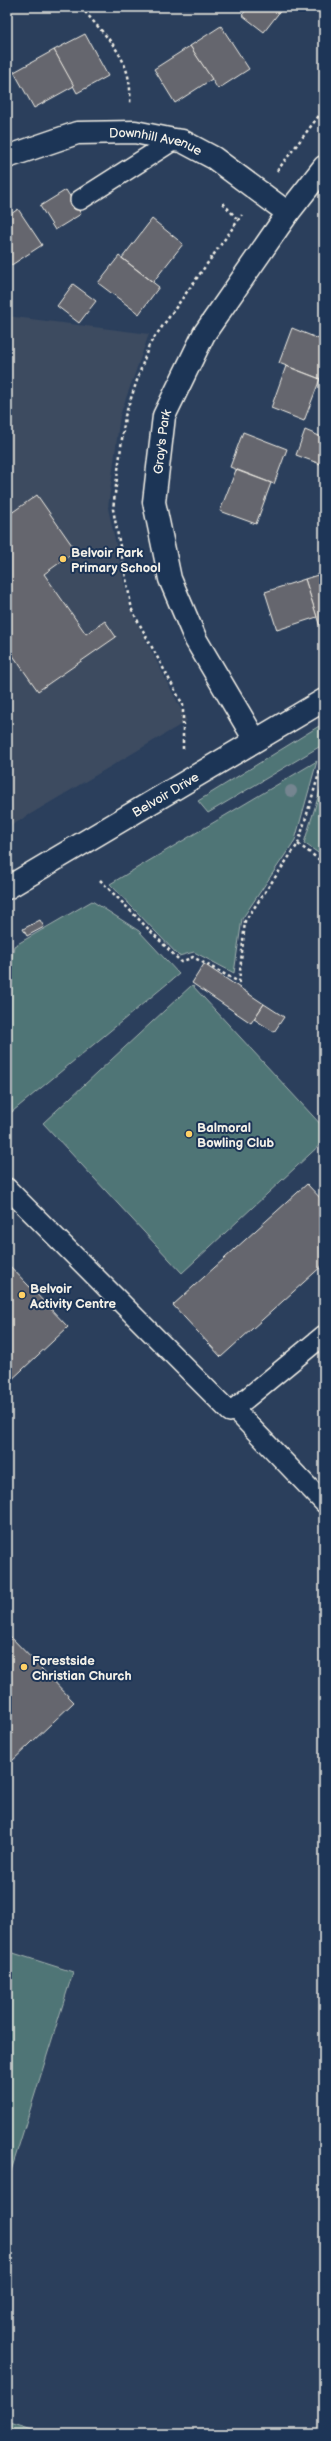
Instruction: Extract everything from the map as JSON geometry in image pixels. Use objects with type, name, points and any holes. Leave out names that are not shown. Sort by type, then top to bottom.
[{"type":"street","name":"Downhill Avenue","points":[[7,157],[77,133],[129,132],[182,141],[214,158],[288,213]]},
{"type":"street","name":"Gray's Park","points":[[255,740],[193,633],[170,579],[154,502],[164,416],[204,334],[288,213],[324,167]]},
{"type":"street","name":"Belvoir Drive","points":[[7,888],[324,700]]},
{"type":"lane","points":[[80,200],[174,140]]},
{"type":"lane","points":[[7,1188],[230,1412],[324,1335]]},
{"type":"lane","points":[[234,1409],[324,1503]]},
{"type":"path","points":[[7,11],[12,7]]},
{"type":"path","points":[[81,7],[124,60],[131,84],[129,132]]},
{"type":"path","points":[[100,880],[181,962],[193,957],[239,982],[245,922],[298,844],[324,758]]},
{"type":"path","points":[[298,844],[324,863]]},
{"type":"shaded area","name":"Belvoir Park Primary School","points":[[7,316],[149,334],[120,415],[108,508],[130,609],[187,721],[7,828]]},
{"type":"green space","points":[[324,723],[324,744],[208,813],[198,801]]},
{"type":"green space","points":[[317,761],[295,840],[242,919],[234,973],[194,952],[179,956],[110,884]]},
{"type":"green space","points":[[324,778],[324,857],[304,843]]},
{"type":"green space","points":[[92,901],[139,931],[179,974],[7,1116],[7,984],[14,946]]},
{"type":"green space","name":"Balmoral Bowling Club","points":[[192,985],[324,1128],[324,1141],[182,1273],[43,1123]]},
{"type":"green space","points":[[7,1951],[73,1972],[10,2174],[7,2173]]},
{"type":"green space","points":[[7,2422],[45,2434],[7,2434]]},
{"type":"building","points":[[249,7],[277,7],[281,10],[264,32],[242,15]]},
{"type":"building","points":[[221,26],[249,69],[218,89],[190,46]]},
{"type":"building","points":[[85,34],[108,76],[77,93],[54,50]]},
{"type":"building","points":[[190,46],[212,79],[175,103],[154,69]]},
{"type":"building","points":[[54,50],[74,86],[34,108],[14,72]]},
{"type":"building","points":[[66,190],[81,214],[55,230],[40,206]]},
{"type":"building","points":[[18,209],[42,245],[7,268],[7,217]]},
{"type":"building","points":[[152,219],[183,244],[153,282],[122,258]]},
{"type":"building","points":[[119,256],[159,287],[139,314],[98,283]]},
{"type":"building","points":[[73,284],[96,301],[79,323],[57,306]]},
{"type":"building","points":[[292,328],[324,341],[323,380],[279,363]]},
{"type":"building","points":[[286,366],[320,379],[304,421],[271,408]]},
{"type":"building","points":[[305,430],[324,438],[323,465],[296,455]]},
{"type":"building","points":[[243,432],[287,449],[274,484],[230,467]]},
{"type":"building","points":[[236,470],[271,483],[256,524],[220,511]]},
{"type":"building","points":[[37,495],[76,551],[44,574],[86,634],[105,621],[116,637],[38,691],[7,647],[7,516]]},
{"type":"building","points":[[324,573],[324,626],[320,627],[305,579]]},
{"type":"building","points":[[305,579],[317,617],[277,630],[265,592]]},
{"type":"building","points":[[40,920],[44,927],[27,936],[23,929]]},
{"type":"building","points":[[204,964],[264,1004],[251,1023],[192,983]]},
{"type":"building","points":[[264,1004],[284,1017],[274,1032],[254,1019]]},
{"type":"building","points":[[307,1184],[324,1202],[324,1264],[221,1357],[173,1305]]},
{"type":"building","name":"Belvoir Activity Centre","points":[[7,1263],[68,1327],[7,1384]]},
{"type":"building","name":"Forestside Christian Church","points":[[7,1633],[74,1702],[9,1764],[7,1761]]},
{"type":"place","name":"Belvoir Park Primary School","points":[[63,559]]},
{"type":"place","name":"Balmoral Bowling Club","points":[[189,1134]]},
{"type":"place","name":"Belvoir Activity Centre","points":[[22,1295]]},
{"type":"place","name":"Forestside Christian Church","points":[[24,1667]]}]
